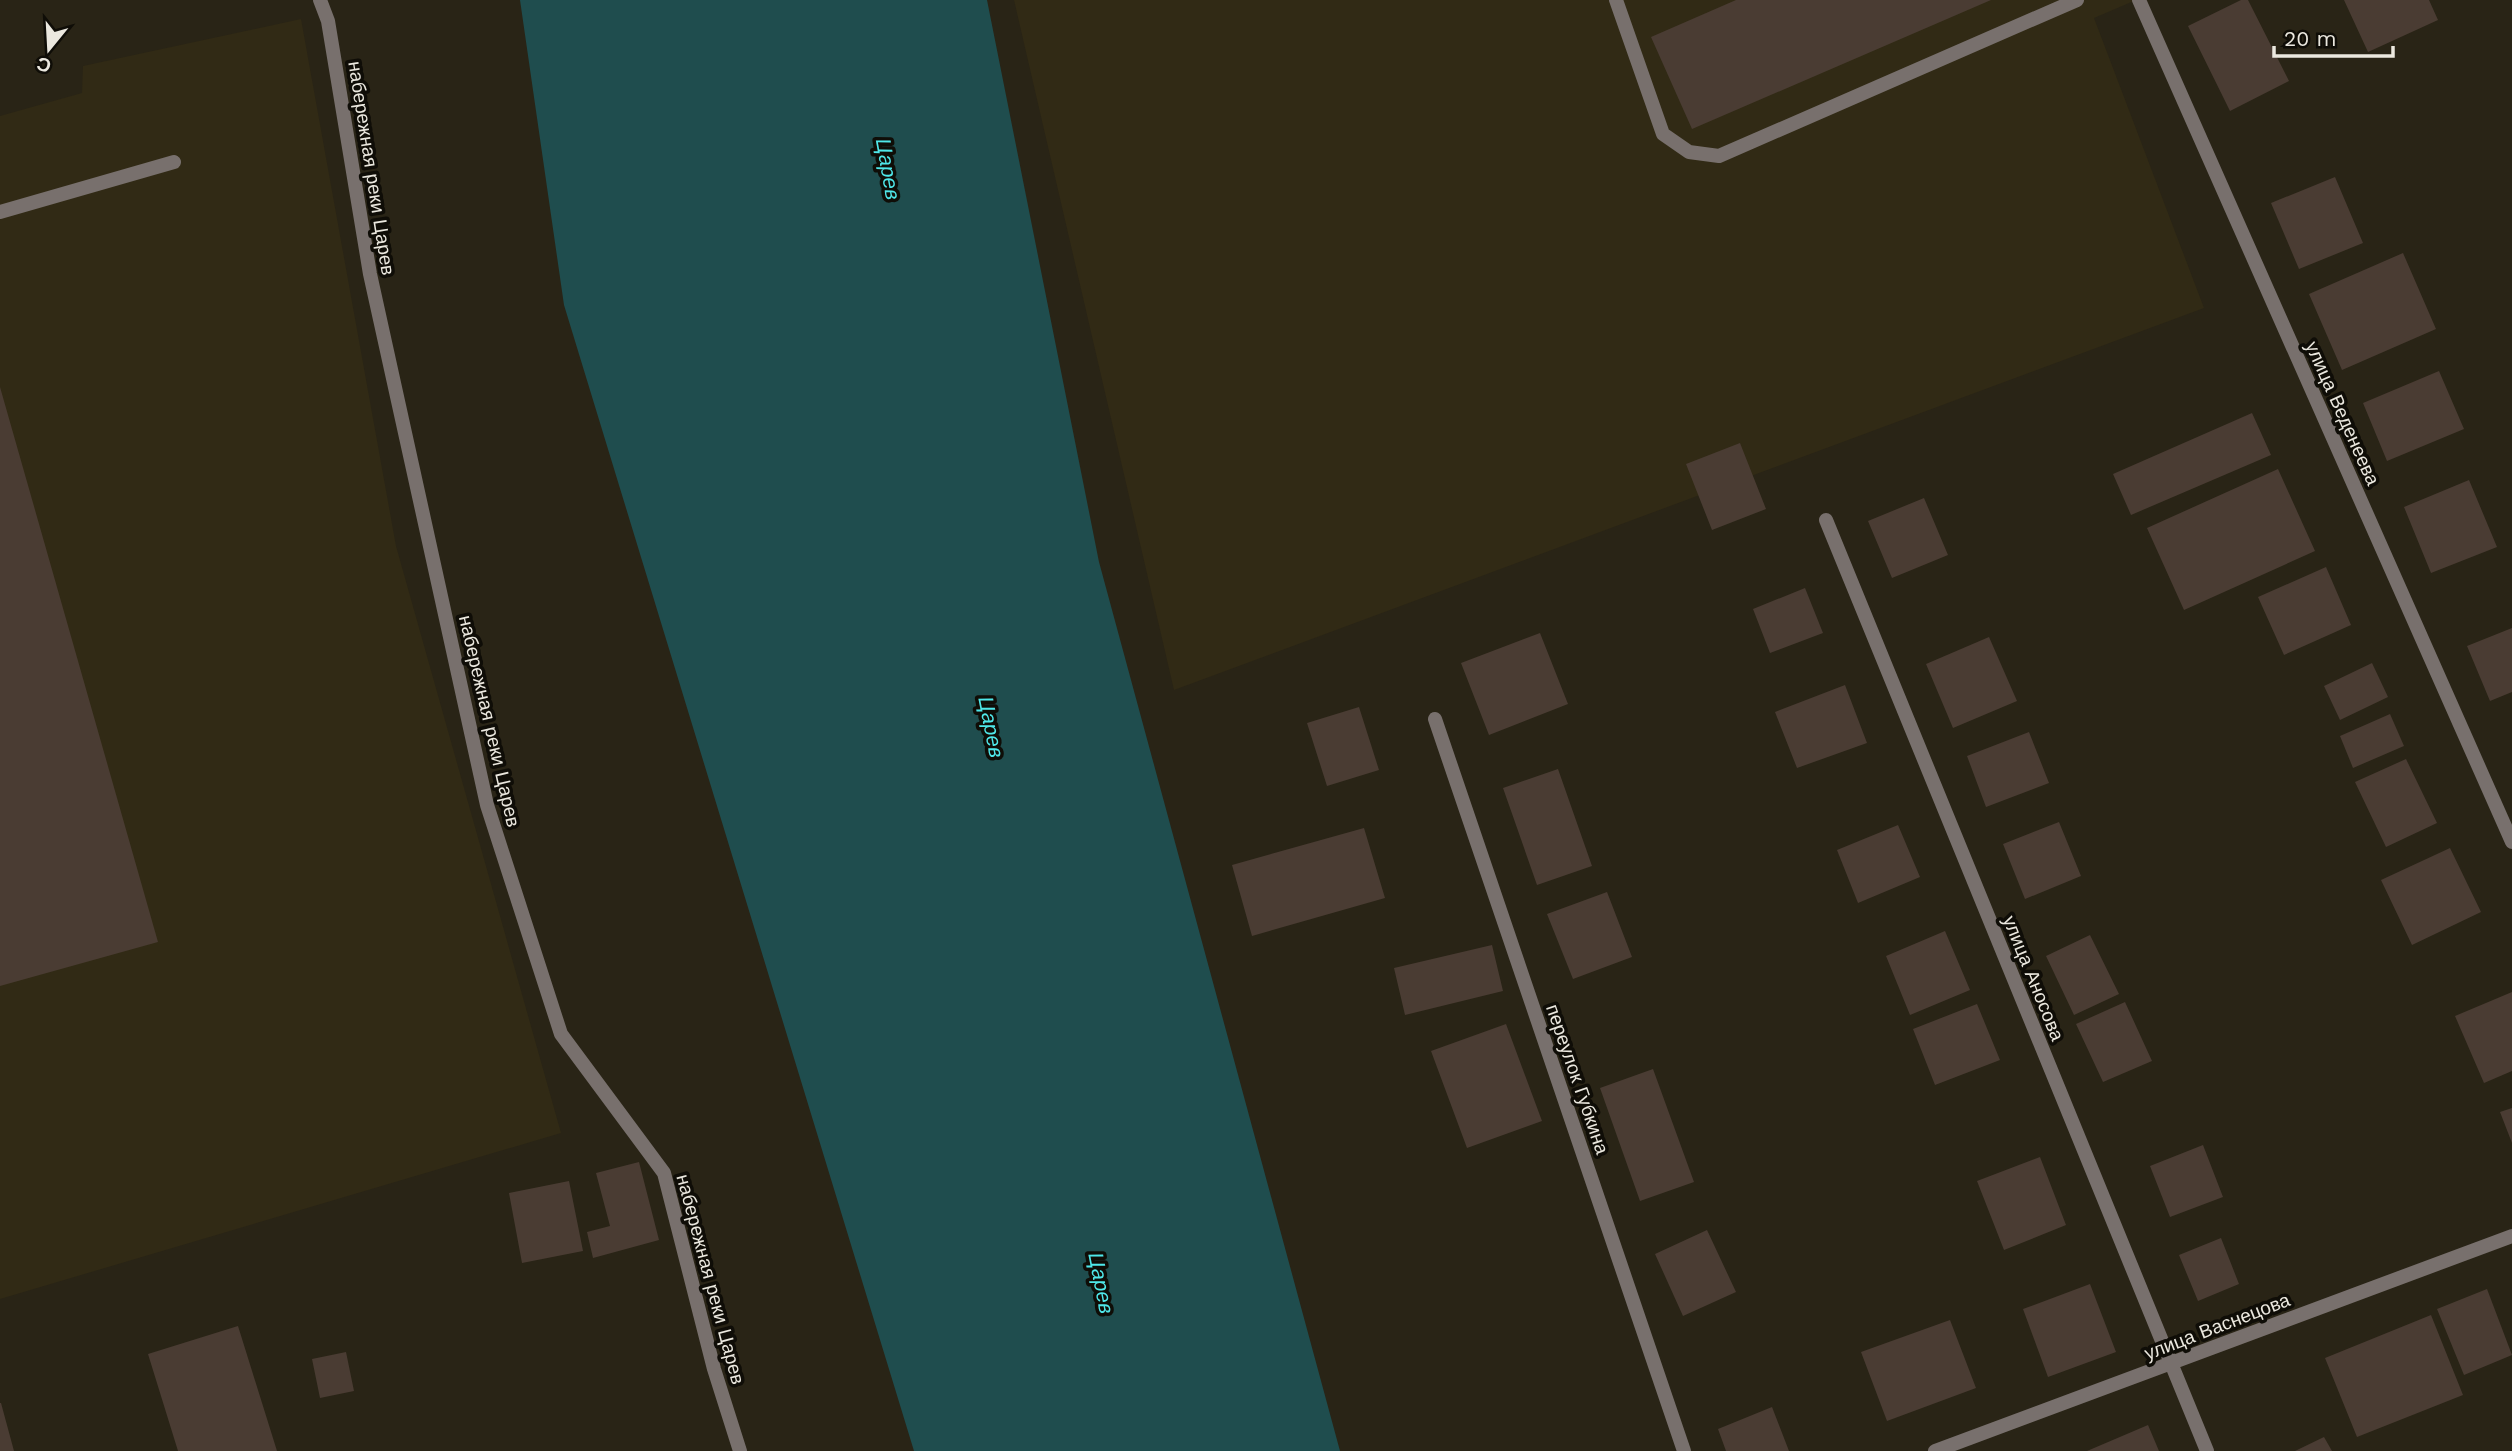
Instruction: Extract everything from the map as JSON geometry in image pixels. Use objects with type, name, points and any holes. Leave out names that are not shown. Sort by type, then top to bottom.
[{"type":"street","name":"набережная реки Царев","points":[[320,0],[328,21],[370,274],[487,805],[561,1034],[664,1173],[714,1369],[740,1451]]},
{"type":"street","points":[[1616,0],[1663,134],[1689,152],[1719,156],[2077,0]]},
{"type":"street","name":"улица Веденеева","points":[[2139,0],[2512,842]]},
{"type":"street","points":[[0,212],[174,162]]},
{"type":"street","name":"улица Аносова","points":[[1826,520],[2207,1451]]},
{"type":"street","name":"переулок Губкина","points":[[1435,719],[1684,1451]]},
{"type":"street","name":"улица Васнецова","points":[[1935,1451],[2512,1236]]},
{"type":"shaded area","points":[[1014,0],[2136,0],[2094,18],[2204,308],[1174,690]]},
{"type":"shaded area","points":[[301,19],[396,546],[561,1133],[0,1299],[0,116],[82,93],[83,66]]},
{"type":"water","name":"Царев","points":[[520,0],[987,0],[1099,562],[1340,1451],[914,1451],[564,305]]},
{"type":"building","points":[[1736,0],[1991,0],[1692,129],[1651,37]]},
{"type":"building","points":[[2241,0],[2248,0],[2289,81],[2230,111],[2188,26]]},
{"type":"building","points":[[2344,0],[2429,0],[2438,20],[2368,52]]},
{"type":"building","points":[[2335,177],[2363,243],[2299,269],[2271,203]]},
{"type":"building","points":[[2403,253],[2436,329],[2342,370],[2309,294]]},
{"type":"building","points":[[2439,371],[2464,429],[2387,461],[2363,403]]},
{"type":"building","points":[[0,387],[158,942],[0,986]]},
{"type":"building","points":[[2252,413],[2271,455],[2131,515],[2113,474]]},
{"type":"building","points":[[1740,443],[1766,509],[1712,530],[1686,464]]},
{"type":"building","points":[[2278,469],[2315,551],[2184,610],[2147,528]]},
{"type":"building","points":[[2469,480],[2497,547],[2431,573],[2404,507]]},
{"type":"building","points":[[1924,498],[1948,555],[1892,578],[1868,521]]},
{"type":"building","points":[[2326,567],[2351,625],[2284,655],[2258,597]]},
{"type":"building","points":[[1805,588],[1823,633],[1770,653],[1753,609]]},
{"type":"building","points":[[2512,628],[2512,692],[2490,701],[2467,646]]},
{"type":"building","points":[[1540,633],[1568,704],[1489,735],[1461,663]]},
{"type":"building","points":[[1989,637],[2017,701],[1953,728],[1926,664]]},
{"type":"building","points":[[2372,663],[2388,697],[2340,720],[2324,686]]},
{"type":"building","points":[[1845,685],[1867,743],[1797,768],[1775,712]]},
{"type":"building","points":[[1359,707],[1379,770],[1327,786],[1307,723]]},
{"type":"building","points":[[2390,714],[2404,746],[2353,768],[2340,736]]},
{"type":"building","points":[[2029,732],[2049,783],[1986,807],[1967,756]]},
{"type":"building","points":[[2406,759],[2437,823],[2386,847],[2355,782]]},
{"type":"building","points":[[1558,769],[1592,866],[1537,885],[1503,788]]},
{"type":"building","points":[[2059,822],[2081,876],[2025,899],[2003,844]]},
{"type":"building","points":[[1898,825],[1920,877],[1858,903],[1837,850]]},
{"type":"building","points":[[1364,828],[1385,898],[1252,936],[1232,865]]},
{"type":"building","points":[[2450,848],[2481,912],[2412,945],[2381,880]]},
{"type":"building","points":[[1607,892],[1632,957],[1573,979],[1547,914]]},
{"type":"building","points":[[1945,931],[1970,990],[1910,1015],[1886,956]]},
{"type":"building","points":[[2090,935],[2119,994],[2074,1015],[2046,956]]},
{"type":"building","points":[[1492,945],[1503,991],[1405,1015],[1394,968]]},
{"type":"building","points":[[2512,992],[2512,1071],[2484,1083],[2455,1016]]},
{"type":"building","points":[[2125,1002],[2152,1061],[2103,1082],[2076,1024]]},
{"type":"building","points":[[1977,1004],[2000,1060],[1935,1085],[1913,1029]]},
{"type":"building","points":[[1506,1024],[1542,1121],[1467,1148],[1431,1051]]},
{"type":"building","points":[[1653,1069],[1694,1182],[1640,1201],[1600,1088]]},
{"type":"building","points":[[2512,1108],[2512,1143],[2500,1112]]},
{"type":"building","points":[[2203,1145],[2223,1197],[2170,1217],[2150,1166]]},
{"type":"building","points":[[2040,1157],[2066,1225],[2004,1250],[1977,1181]]},
{"type":"building","points":[[639,1162],[659,1240],[593,1258],[587,1232],[610,1226],[596,1173]]},
{"type":"building","points":[[569,1181],[583,1251],[522,1263],[509,1193]]},
{"type":"building","points":[[1707,1230],[1736,1292],[1683,1316],[1655,1254]]},
{"type":"building","points":[[2221,1238],[2239,1284],[2198,1301],[2179,1255]]},
{"type":"building","points":[[2090,1284],[2116,1352],[2048,1377],[2023,1309]]},
{"type":"building","points":[[2487,1289],[2512,1355],[2464,1375],[2437,1309]]},
{"type":"building","points":[[2431,1315],[2463,1395],[2357,1437],[2325,1358]]},
{"type":"building","points":[[1950,1320],[1976,1388],[1887,1421],[1861,1352]]},
{"type":"building","points":[[238,1326],[277,1451],[178,1451],[148,1354]]},
{"type":"building","points":[[346,1352],[354,1391],[320,1398],[312,1359]]},
{"type":"building","points":[[1,1403],[14,1451],[0,1451]]},
{"type":"building","points":[[1772,1407],[1789,1451],[1726,1451],[1718,1429]]},
{"type":"building","points":[[2148,1425],[2159,1451],[2087,1451]]},
{"type":"building","points":[[2324,1437],[2332,1451],[2295,1451]]}]
